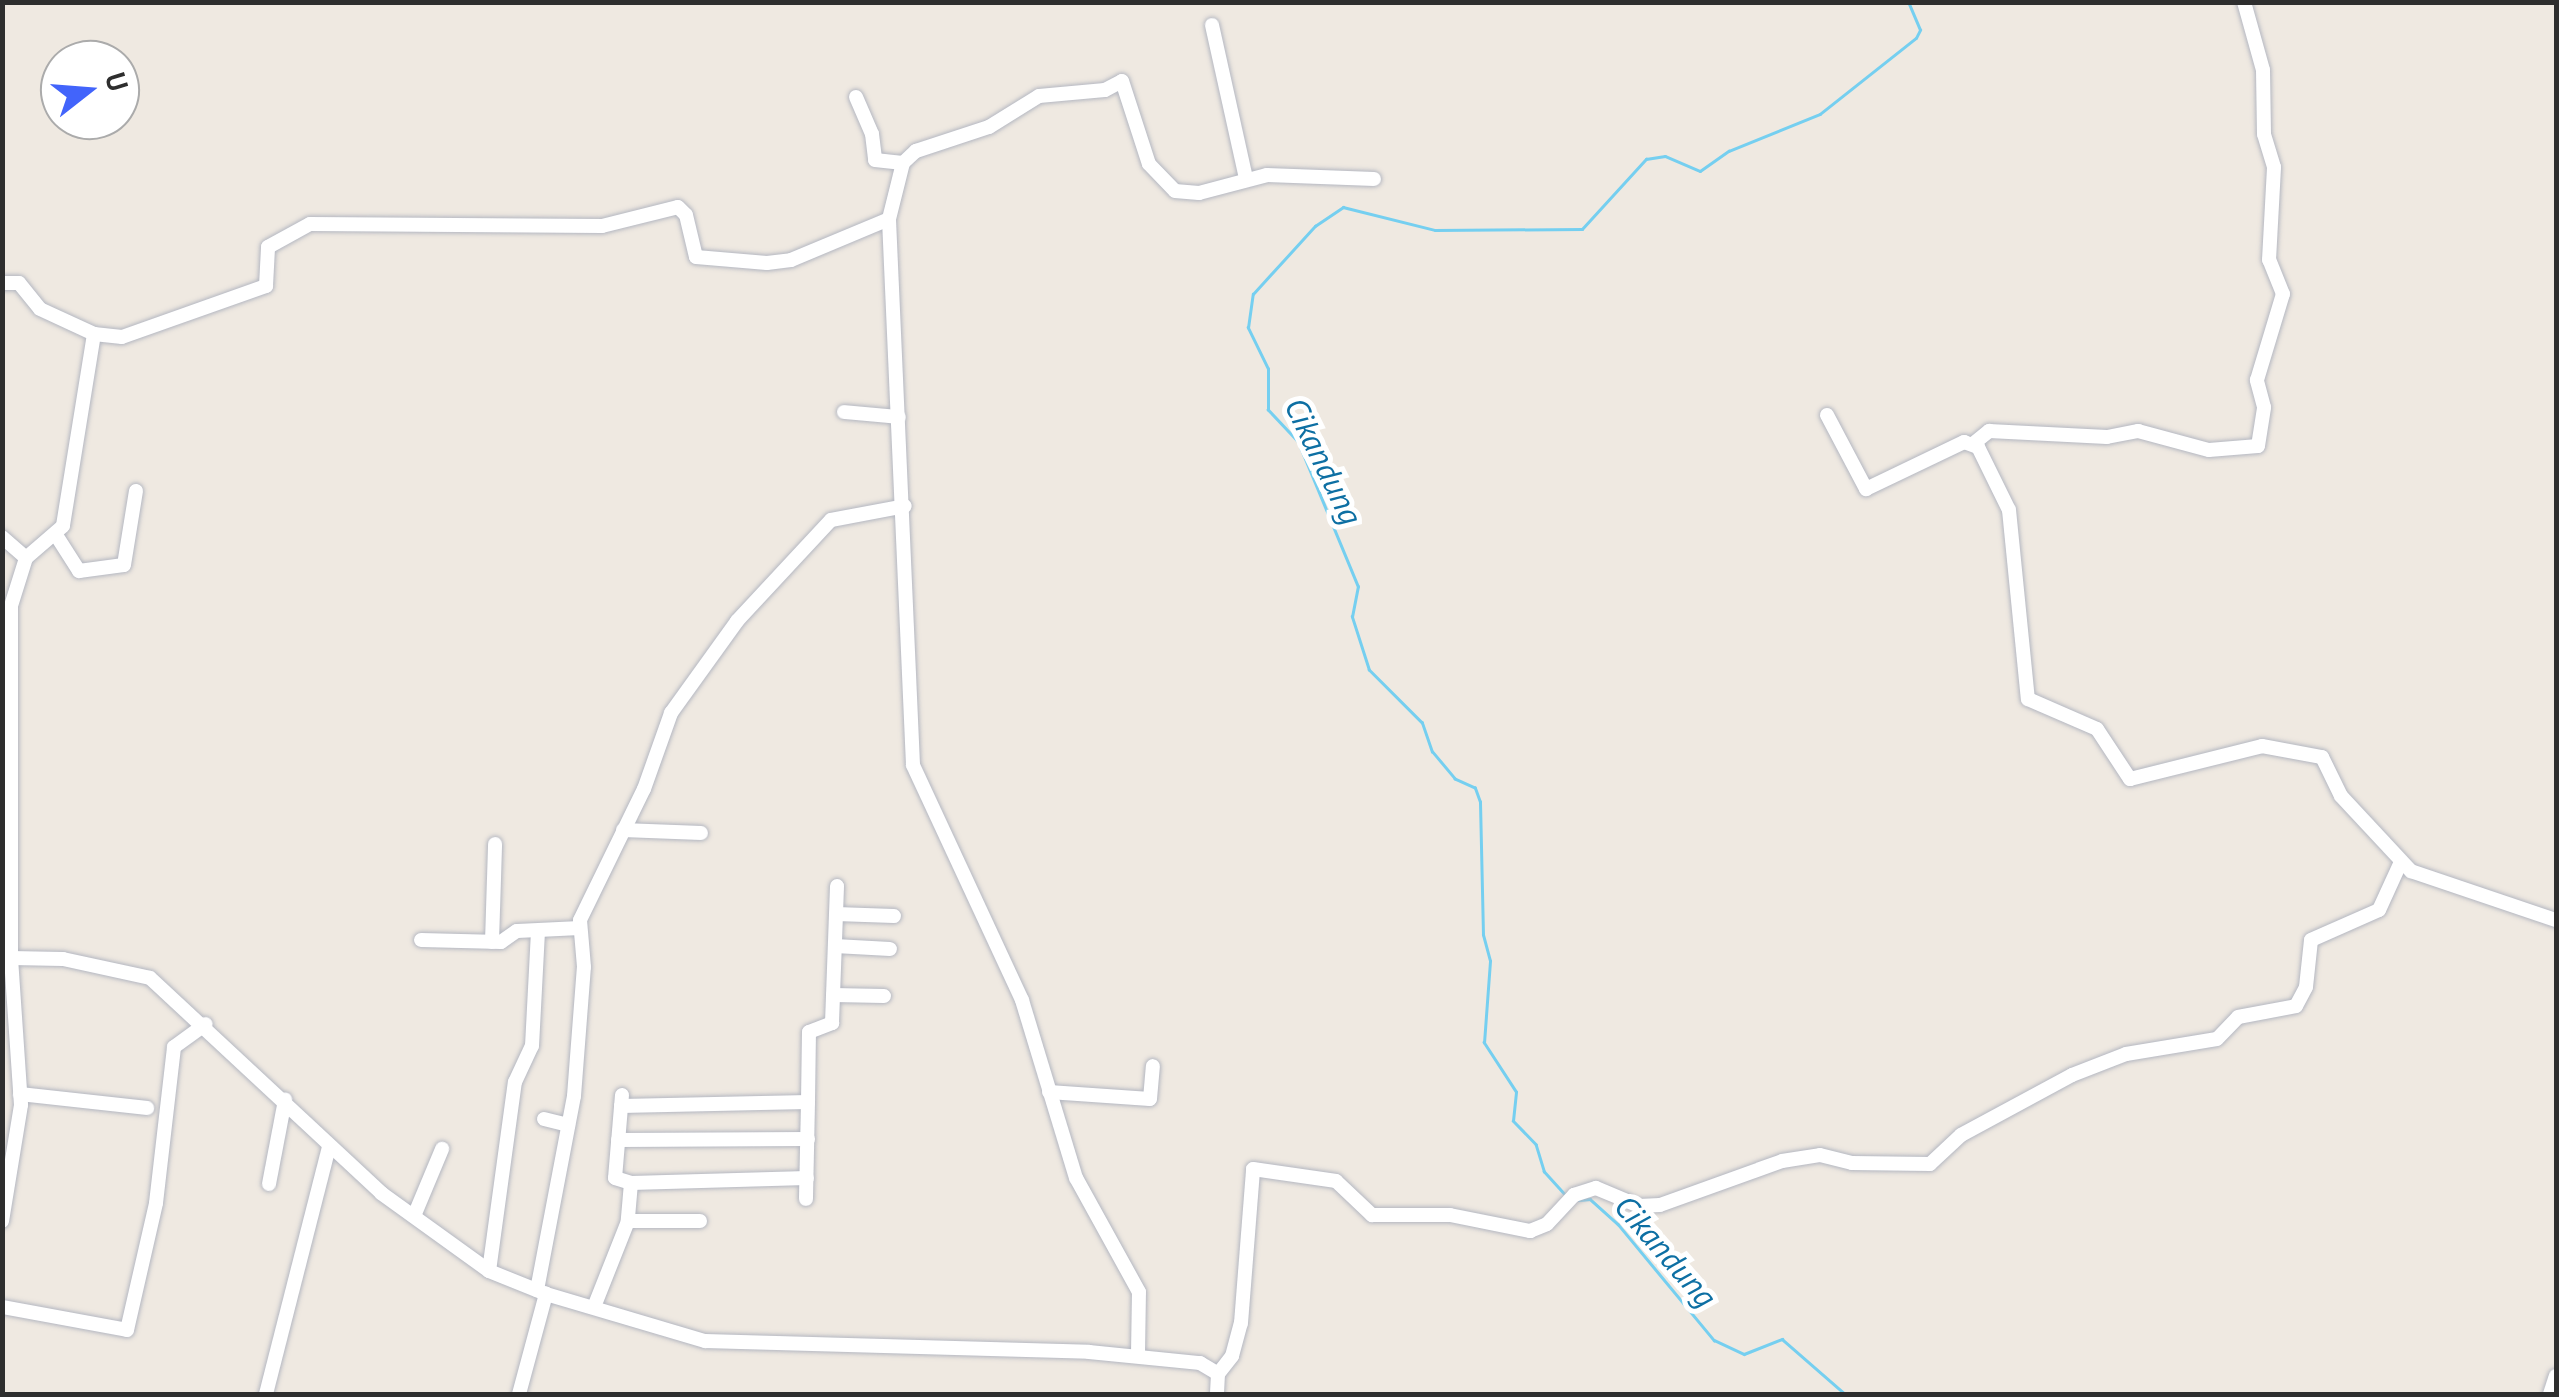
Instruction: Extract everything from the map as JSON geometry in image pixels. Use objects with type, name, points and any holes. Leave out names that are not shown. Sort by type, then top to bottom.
[{"type":"street","points":[[1973,444],[1989,431],[2103,437],[2138,431],[2209,450],[2258,446],[2264,406],[2257,380],[2283,294],[2269,260],[2274,167],[2264,134],[2263,70],[2244,2]]},
{"type":"street","points":[[1212,24],[1246,178]]},
{"type":"street","points":[[1138,1354],[1139,1292],[1093,1217],[1048,1092],[1022,1000],[913,766],[905,506],[889,218],[903,163],[916,151],[989,127],[1039,96],[1105,90],[1122,82],[1144,153],[1168,187],[1188,194],[1246,178],[1374,179]]},
{"type":"street","points":[[856,97],[872,134],[874,160],[903,163]]},
{"type":"street","points":[[2,282],[19,283],[40,309],[94,334],[122,337],[266,286],[268,246],[310,224],[602,226],[678,207],[686,215],[696,258],[767,262],[791,260],[889,218]]},
{"type":"street","points":[[2,1221],[20,1094],[7,1020],[11,958],[6,940],[7,631],[13,595],[26,558],[56,536],[70,500],[94,334]]},
{"type":"street","points":[[844,412],[898,416]]},
{"type":"street","points":[[1827,415],[1866,489],[1964,442],[1973,444],[2009,510],[2031,704],[2097,729],[2138,782],[2262,746],[2322,758],[2341,796],[2400,864],[2436,884],[2556,920]]},
{"type":"street","points":[[56,536],[79,571],[124,565],[136,491]]},
{"type":"street","points":[[519,1394],[542,1292],[568,1126],[584,967],[580,928],[671,713],[767,586],[838,515],[905,506]]},
{"type":"street","points":[[2,537],[26,558]]},
{"type":"street","points":[[622,830],[701,834]]},
{"type":"street","points":[[492,942],[495,844]]},
{"type":"street","points":[[1217,1394],[1218,1374],[1232,1356],[1242,1323],[1244,1226],[1253,1169],[1336,1180],[1364,1210],[1382,1217],[1450,1215],[1530,1230],[1547,1224],[1574,1196],[1596,1188],[1639,1206],[1660,1205],[1782,1162],[1820,1155],[1852,1163],[1930,1164],[1961,1135],[2072,1076],[2126,1054],[2216,1039],[2238,1017],[2290,1009],[2306,987],[2310,940],[2379,910],[2400,864]]},
{"type":"street","points":[[806,1199],[810,1032],[832,1023],[837,886]]},
{"type":"street","points":[[836,914],[894,916]]},
{"type":"street","points":[[420,940],[492,942],[517,931],[580,928]]},
{"type":"street","points":[[490,1271],[515,1082],[532,1046],[538,932]]},
{"type":"street","points":[[835,946],[890,949]]},
{"type":"street","points":[[11,958],[62,959],[150,978],[206,1024],[329,1146],[414,1216],[490,1271],[542,1292],[705,1341],[1138,1354],[1200,1363],[1218,1374]]},
{"type":"street","points":[[833,995],[884,996]]},
{"type":"street","points":[[2,1307],[127,1330],[156,1203],[174,1047],[206,1024]]},
{"type":"street","points":[[1048,1092],[1150,1099],[1156,1089],[1152,1066]]},
{"type":"street","points":[[20,1094],[146,1108]]},
{"type":"street","points":[[269,1184],[285,1100]]},
{"type":"street","points":[[807,1178],[630,1183],[615,1178],[621,1101],[808,1102]]},
{"type":"street","points":[[544,1119],[568,1126]]},
{"type":"street","points":[[618,1140],[808,1140]]},
{"type":"street","points":[[266,1394],[329,1146]]},
{"type":"street","points":[[414,1216],[442,1149]]},
{"type":"street","points":[[594,1308],[628,1221],[630,1183]]},
{"type":"street","points":[[628,1221],[700,1221]]},
{"type":"street","points":[[2550,1394],[2556,1376]]},
{"type":"waterway","name":"Cikandung","points":[[1564,1194],[1544,1172],[1536,1145],[1513,1121],[1516,1092],[1484,1043],[1490,961],[1483,935],[1480,802],[1475,788],[1455,779],[1432,752],[1422,723],[1369,670],[1352,617],[1358,587],[1298,442],[1268,410],[1268,369],[1248,328],[1253,294],[1315,226],[1343,207],[1435,230],[1582,229],[1646,159],[1665,156],[1700,171],[1729,151],[1820,114],[1916,38],[1920,30],[1908,2]]},
{"type":"waterway","name":"Cikandung","points":[[1579,1200],[1590,1199],[1618,1224],[1714,1340],[1744,1354],[1782,1339],[1845,1394]]}]
